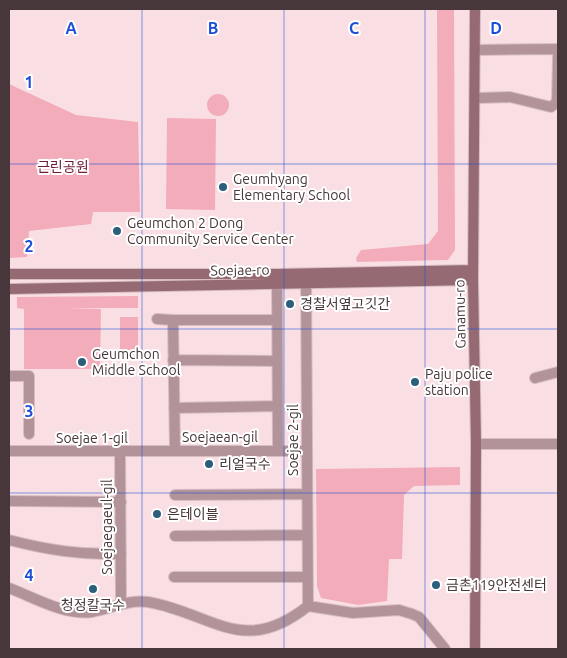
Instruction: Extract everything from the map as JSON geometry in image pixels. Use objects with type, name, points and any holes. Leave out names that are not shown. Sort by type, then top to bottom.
[{"type":"street","name":"Ganamu-ro","points":[[475,9],[473,275],[476,444],[475,649]]},
{"type":"street","points":[[476,50],[558,49]]},
{"type":"street","points":[[478,98],[510,97],[551,107],[557,102],[558,56]]},
{"type":"street","points":[[9,274],[277,278],[473,275]]},
{"type":"street","name":"Soejae-ro","points":[[9,289],[277,278]]},
{"type":"street","name":"Soejaean-gil","points":[[277,278],[278,451]]},
{"type":"street","name":"Soejae 2-gil","points":[[306,278],[308,606]]},
{"type":"street","points":[[157,319],[277,320]]},
{"type":"street","name":"Soejaean-gil","points":[[173,320],[175,451],[307,451]]},
{"type":"street","points":[[173,360],[277,361]]},
{"type":"street","points":[[535,378],[558,372]]},
{"type":"street","points":[[9,376],[29,376],[29,434]]},
{"type":"street","points":[[174,408],[278,406]]},
{"type":"street","points":[[476,444],[558,444]]},
{"type":"street","name":"Soejae 1-gil","points":[[9,451],[175,451]]},
{"type":"street","name":"Soejaegaeul-gil","points":[[120,451],[121,603]]},
{"type":"street","points":[[175,495],[307,494]]},
{"type":"street","points":[[9,501],[120,502]]},
{"type":"street","points":[[175,536],[308,535]]},
{"type":"street","points":[[9,540],[56,552],[121,554]]},
{"type":"street","points":[[174,578],[308,577]]},
{"type":"street","points":[[9,588],[76,612],[91,612],[121,603],[146,602],[174,609],[221,629],[251,632],[261,631],[295,617],[308,606],[353,613],[399,610],[419,617],[445,649]]},
{"type":"green space","points":[[437,9],[454,9],[455,250],[448,260],[357,262],[356,258],[361,250],[428,244],[438,231]]},
{"type":"green space","name":"근린공원","points":[[9,84],[76,115],[138,122],[140,212],[93,212],[91,224],[29,231],[27,257],[9,258]]},
{"type":"green space","points":[[218,94],[226,97],[229,105],[226,113],[218,116],[210,113],[207,105],[210,97]]},
{"type":"green space","points":[[167,118],[216,119],[215,210],[166,209]]},
{"type":"green space","points":[[138,296],[138,308],[65,308],[101,309],[100,369],[24,369],[24,309],[17,308],[17,297]]},
{"type":"green space","points":[[120,317],[138,317],[138,350],[120,350]]},
{"type":"green space","points":[[460,467],[460,485],[414,486],[404,495],[402,559],[389,559],[387,601],[358,605],[321,598],[317,586],[316,469]]},
{"type":"place","name":"Geumhyang Elementary School","points":[[223,187]]},
{"type":"place","name":"Geumchon 2 Dong Community Service Center","points":[[117,231]]},
{"type":"place","name":"경찰서옆고깃간","points":[[290,304]]},
{"type":"place","name":"Geumchon Middle School","points":[[82,362]]},
{"type":"place","name":"Paju police station","points":[[415,382]]},
{"type":"place","name":"리얼국수","points":[[209,464]]},
{"type":"place","name":"은테이블","points":[[157,514]]},
{"type":"place","name":"금촌119안전센터","points":[[436,585]]},
{"type":"place","name":"청정칼국수","points":[[93,589]]}]
